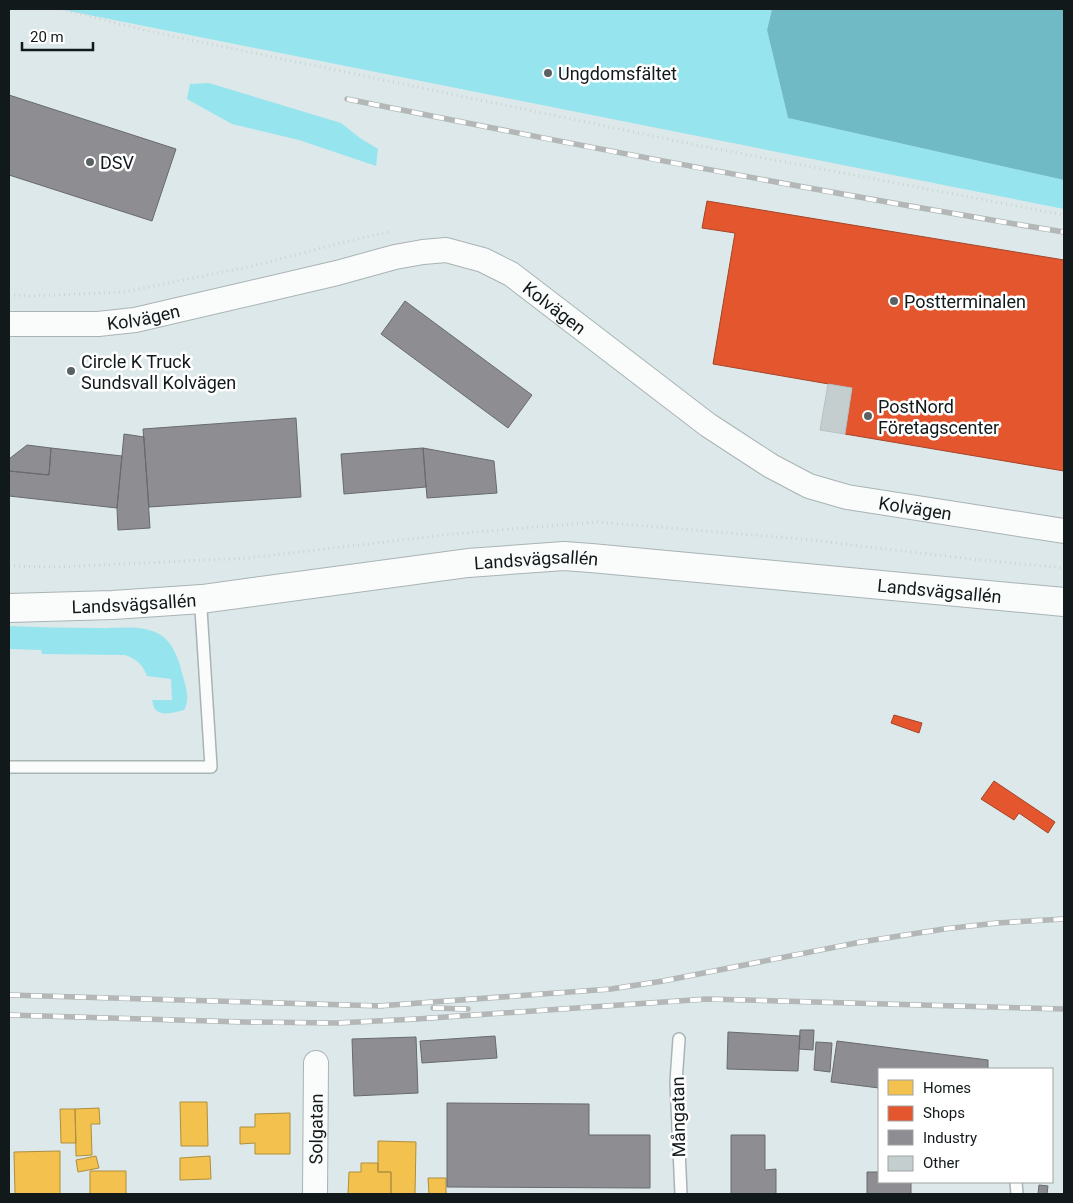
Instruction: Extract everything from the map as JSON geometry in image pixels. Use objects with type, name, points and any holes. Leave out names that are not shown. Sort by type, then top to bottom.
[{"type":"main road","name":"Landsvägsallén","points":[[9,608],[202,600],[468,563],[564,556],[1064,602]]},
{"type":"street","name":"Kolvägen","points":[[9,324],[98,324],[135,320],[337,273],[396,257],[446,250],[483,260],[511,274],[708,425],[771,466],[809,486],[847,497],[1064,531]]},
{"type":"street","name":"Solgatan","points":[[316,1063],[316,1194]]},
{"type":"lane","points":[[9,767],[211,767],[202,600]]},
{"type":"lane","name":"Mångatan","points":[[679,1039],[676,1082],[681,1194]]},
{"type":"path","points":[[61,9],[148,31],[691,144],[1064,215]]},
{"type":"path","points":[[9,295],[31,296],[124,292],[248,267],[369,236],[396,231]]},
{"type":"shaded area","name":"Ungdomsfältet","points":[[59,9],[772,9],[767,30],[788,118],[1064,180],[1064,209]]},
{"type":"shaded area","points":[[772,9],[1064,9],[1064,180],[788,118],[767,30]]},
{"type":"shaded area","points":[[209,83],[341,123],[378,149],[376,166],[299,140],[232,124],[187,99],[190,84]]},
{"type":"shaded area","points":[[9,626],[137,628],[159,634],[168,641],[179,662],[187,692],[186,706],[184,710],[173,713],[161,713],[154,708],[152,700],[172,700],[171,679],[147,676],[139,663],[125,655],[42,654],[41,650],[9,649]]},
{"type":"building: Homes","points":[[180,1102],[207,1102],[208,1146],[181,1146]]},
{"type":"building: Homes","points":[[99,1108],[100,1124],[91,1124],[92,1155],[76,1156],[75,1109]]},
{"type":"building: Homes","points":[[60,1109],[75,1109],[76,1143],[61,1143]]},
{"type":"building: Homes","points":[[290,1113],[290,1154],[255,1154],[255,1143],[240,1144],[240,1127],[255,1127],[255,1114]]},
{"type":"building: Homes","points":[[378,1141],[416,1142],[415,1194],[391,1194],[391,1172],[378,1172]]},
{"type":"building: Homes","points":[[60,1151],[60,1194],[15,1194],[14,1152]]},
{"type":"building: Homes","points":[[96,1156],[99,1168],[78,1172],[76,1160]]},
{"type":"building: Homes","points":[[210,1156],[211,1179],[180,1180],[180,1158]]},
{"type":"building: Homes","points":[[361,1163],[378,1163],[378,1172],[391,1172],[391,1194],[348,1194],[349,1172],[361,1172]]},
{"type":"building: Homes","points":[[90,1171],[126,1171],[126,1194],[90,1194]]},
{"type":"building: Homes","points":[[428,1178],[446,1178],[446,1194],[429,1194]]},
{"type":"building: Shops","name":"Postterminalen","points":[[707,201],[1064,260],[1064,471],[845,434],[852,388],[713,364],[735,233],[702,228]]},
{"type":"building: Shops","points":[[894,715],[922,723],[919,733],[891,723]]},
{"type":"building: Shops","points":[[994,781],[1055,822],[1048,833],[1019,813],[1014,820],[981,799]]},
{"type":"building: Industry","name":"DSV","points":[[9,95],[176,149],[152,221],[9,175]]},
{"type":"building: Industry","points":[[405,301],[532,395],[508,428],[381,334]]},
{"type":"building: Industry","points":[[296,418],[301,497],[149,507],[143,429]]},
{"type":"building: Industry","points":[[124,434],[144,437],[150,528],[118,530],[117,508]]},
{"type":"building: Industry","points":[[27,445],[51,448],[49,475],[9,471],[9,459]]},
{"type":"building: Industry","points":[[51,448],[122,456],[117,508],[9,496],[9,471],[49,475]]},
{"type":"building: Industry","points":[[423,448],[494,461],[497,493],[427,498]]},
{"type":"building: Industry","points":[[423,448],[426,487],[344,494],[341,454]]},
{"type":"building: Industry","points":[[800,1030],[814,1030],[813,1050],[799,1049]]},
{"type":"building: Industry","points":[[728,1032],[800,1036],[798,1071],[727,1069]]},
{"type":"building: Industry","points":[[495,1036],[497,1058],[422,1063],[420,1041]]},
{"type":"building: Industry","points":[[416,1037],[418,1093],[354,1096],[352,1039]]},
{"type":"building: Industry","points":[[837,1041],[988,1060],[988,1068],[878,1068],[878,1088],[831,1082]]},
{"type":"building: Industry","points":[[816,1042],[832,1043],[830,1072],[814,1070]]},
{"type":"building: Industry","points":[[447,1103],[589,1104],[589,1135],[650,1135],[650,1188],[447,1187]]},
{"type":"building: Industry","points":[[731,1135],[765,1135],[765,1170],[776,1169],[776,1194],[731,1194]]},
{"type":"building: Industry","points":[[867,1172],[878,1172],[878,1183],[911,1183],[911,1194],[867,1194]]},
{"type":"building: Industry","points":[[1039,1185],[1048,1186],[1047,1194],[1038,1194]]},
{"type":"building: Other","points":[[828,384],[852,388],[845,434],[820,430]]},
{"type":"railway","points":[[347,99],[705,169],[884,202],[1064,232]]},
{"type":"railway","points":[[378,1006],[611,989],[663,981],[861,942],[944,929],[997,923],[1064,919]]},
{"type":"railway","points":[[9,995],[383,1006]]},
{"type":"railway","points":[[9,1015],[337,1023],[707,999],[1064,1009]]},
{"type":"railway","points":[[433,1008],[468,1009]]},
{"type":"place","name":"Ungdomsfältet","points":[[548,73]]},
{"type":"place","name":"DSV","points":[[90,162]]},
{"type":"place","name":"Postterminalen","points":[[894,301]]},
{"type":"place","name":"Circle K Truck Sundsvall Kolvägen","points":[[71,371]]},
{"type":"place","name":"PostNord Företagscenter","points":[[868,416]]}]
